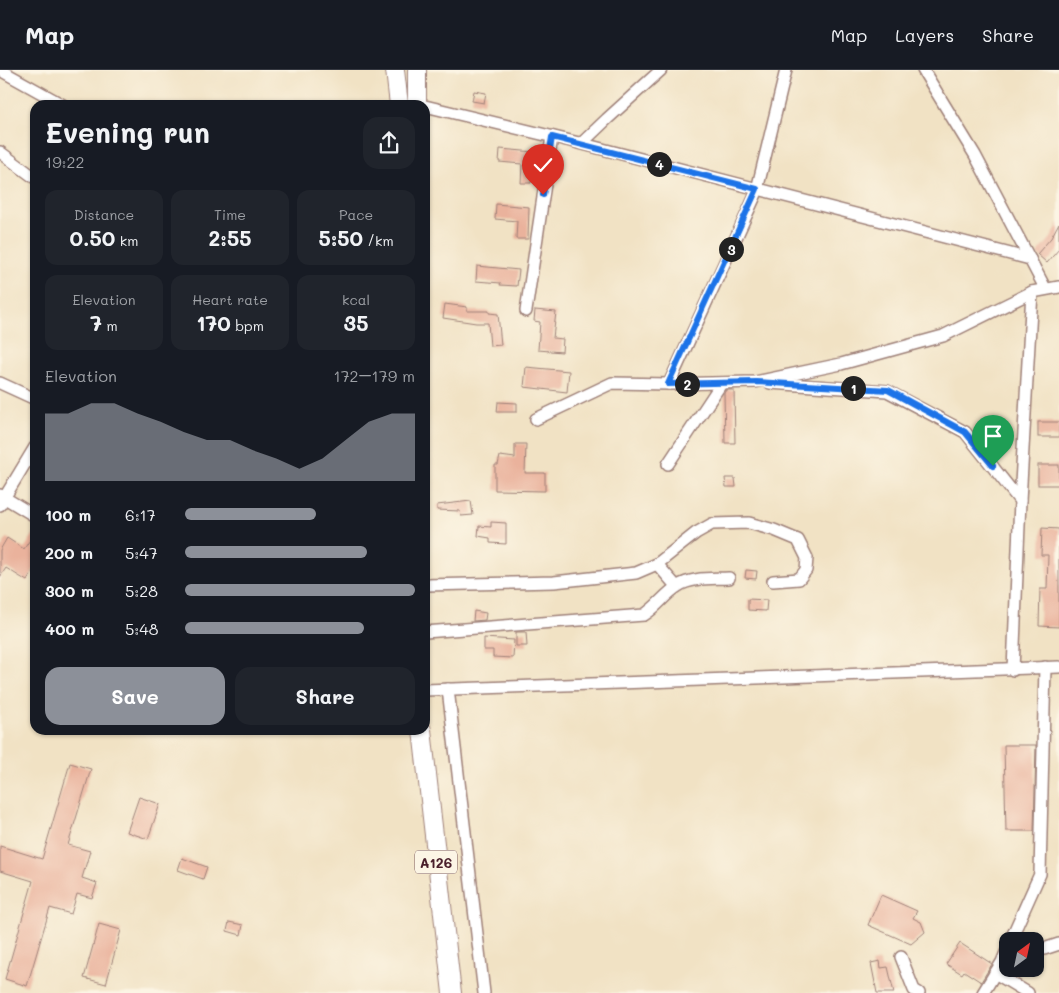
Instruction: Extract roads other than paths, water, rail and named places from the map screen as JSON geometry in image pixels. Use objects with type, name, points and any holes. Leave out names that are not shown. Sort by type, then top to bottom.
[{"type":"highway","points":[[395,70],[398,100]]},
{"type":"highway","points":[[418,70],[420,100]]},
{"type":"highway","name":"A126","points":[[423,735],[452,993]]},
{"type":"street","points":[[0,70],[54,100]]},
{"type":"street","points":[[580,143],[584,142],[661,70]]},
{"type":"street","points":[[668,384],[757,189],[786,70]]},
{"type":"street","points":[[923,70],[975,155],[1045,288]]},
{"type":"street","points":[[430,107],[580,143],[1030,259]]},
{"type":"street","points":[[526,311],[552,137]]},
{"type":"street","points":[[0,152],[30,174]]},
{"type":"street","points":[[756,382],[841,364],[942,336],[1032,292],[1045,288],[1059,287]]},
{"type":"street","points":[[1013,670],[1032,292]]},
{"type":"street","points":[[536,419],[612,382],[668,384],[756,382],[888,390],[965,432],[1020,501]]},
{"type":"street","points":[[0,383],[30,397]]},
{"type":"street","points":[[668,464],[720,384]]},
{"type":"street","points":[[30,455],[1,499],[30,514]]},
{"type":"street","points":[[430,585],[554,582],[636,573],[657,564],[696,533],[712,524],[749,523],[774,530],[798,540],[807,558],[806,570],[799,579],[773,581]]},
{"type":"street","points":[[657,564],[676,586]]},
{"type":"street","points":[[430,632],[644,615],[654,609],[676,586],[693,580],[729,578]]},
{"type":"street","points":[[1014,932],[1040,874],[1045,667]]},
{"type":"street","points":[[430,690],[1059,667]]},
{"type":"street","points":[[448,689],[484,993]]},
{"type":"street","points":[[1044,949],[1059,944]]},
{"type":"street","points":[[900,957],[914,990],[919,993]]},
{"type":"street","points":[[984,993],[999,968]]},
{"type":"street","points":[[995,973],[1028,993]]}]
